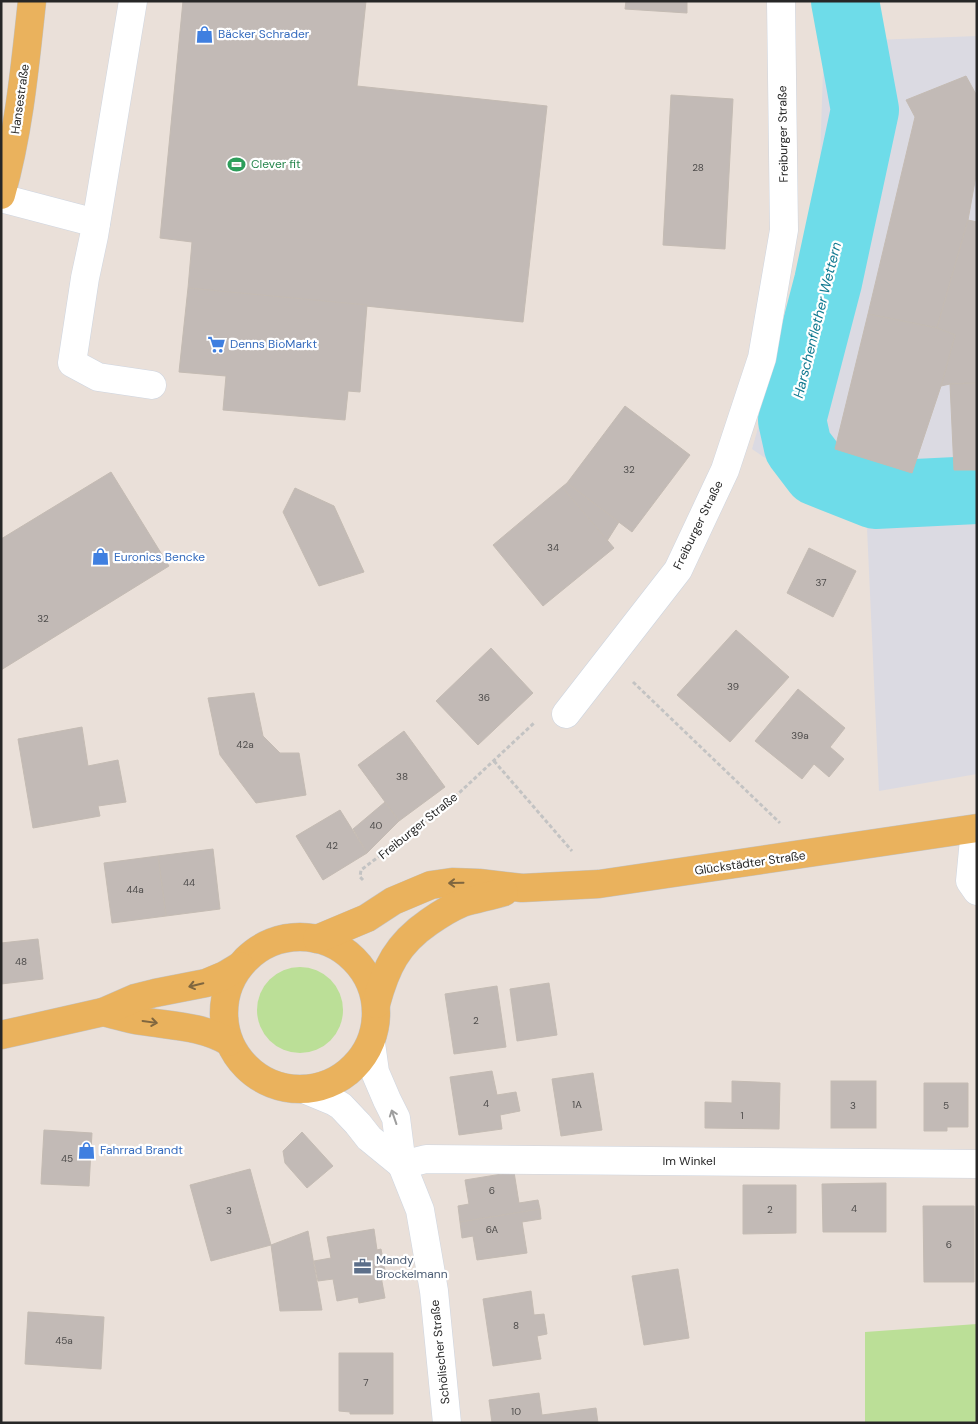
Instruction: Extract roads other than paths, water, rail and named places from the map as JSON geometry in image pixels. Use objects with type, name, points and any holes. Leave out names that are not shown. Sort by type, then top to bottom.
[{"type":"main road","name":"Hansestraße","points":[[1,196],[19,116],[32,1]]},
{"type":"main road","name":"Glückstädter Straße","points":[[317,938],[367,918],[393,901],[431,885],[452,882],[522,888],[599,884],[976,828]]},
{"type":"main road","name":"Glückstädter Straße","points":[[376,1004],[390,963],[400,947],[422,927],[442,913],[462,903],[522,888]]},
{"type":"main road","points":[[1,1035],[103,1012],[154,992],[195,986],[217,979],[240,966],[264,945],[278,940],[302,936],[317,938],[339,947],[357,962],[370,981],[376,1004],[376,1020],[370,1042],[358,1062],[347,1073],[327,1084],[304,1089],[280,1086],[259,1077],[242,1062],[229,1042],[224,1020],[225,999],[229,985],[240,966]]},
{"type":"main road","points":[[103,1012],[140,1021],[178,1025],[207,1032],[229,1042]]},
{"type":"street","points":[[133,1],[72,363],[98,377],[152,385]]},
{"type":"street","name":"Freiburger Straße","points":[[566,714],[678,570],[725,470],[762,358],[784,230],[781,1]]},
{"type":"street","points":[[1,196],[96,223]]},
{"type":"street","points":[[976,828],[970,881],[977,891]]},
{"type":"street","name":"Schölischer Straße","points":[[370,1042],[375,1072],[396,1118],[402,1165],[420,1210],[434,1292],[447,1423]]},
{"type":"street","name":"Schölischer Straße","points":[[304,1089],[324,1096],[341,1106],[369,1138],[402,1165]]},
{"type":"street","name":"Im Winkel","points":[[402,1165],[426,1159],[977,1164]]},
{"type":"waterway","name":"Harschenflether Wettern","points":[[845,1],[865,110],[828,282],[792,420],[798,447],[817,472],[875,495],[977,490]]},
{"type":"place","name":"Bäcker Schrader","points":[[204,34]]},
{"type":"place","name":"Clever fit","points":[[237,164]]},
{"type":"place","name":"Denns BioMarkt","points":[[216,344]]},
{"type":"place","name":"Euronics Bencke","points":[[100,557]]},
{"type":"place","name":"Fahrrad Brandt","points":[[86,1150]]},
{"type":"place","name":"Mandy Brockelmann","points":[[362,1267]]}]
